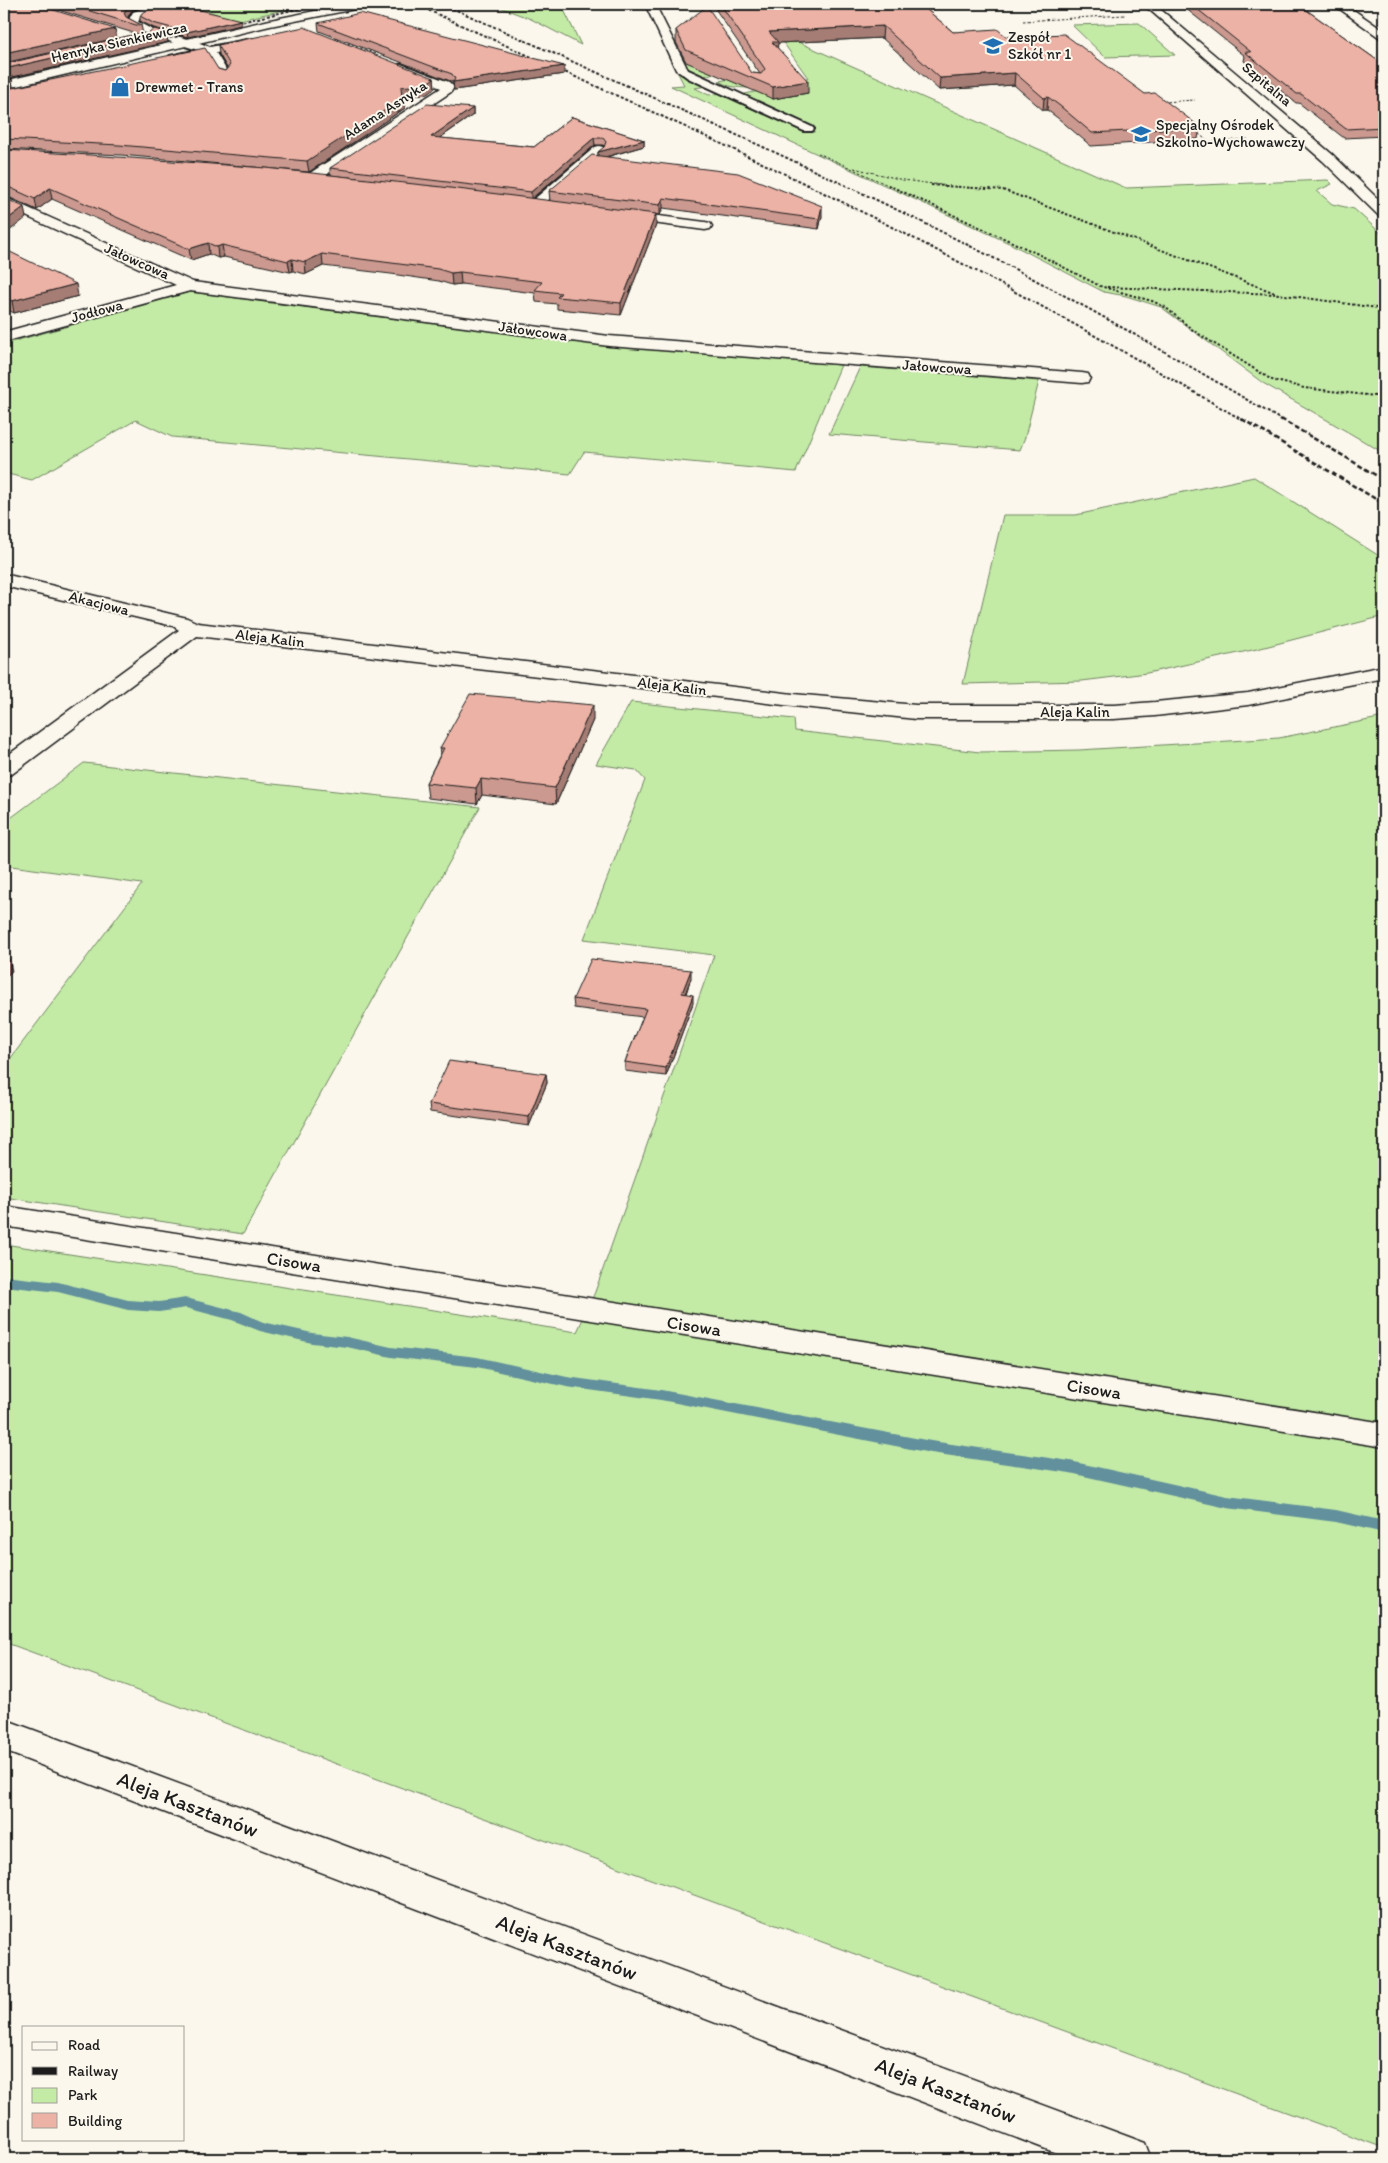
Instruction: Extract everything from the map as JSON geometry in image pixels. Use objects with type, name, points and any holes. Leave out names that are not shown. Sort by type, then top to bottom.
[{"type":"street","name":"Henryka Sienkiewicza","points":[[4,85],[346,4]]},
{"type":"street","name":"Henryka Sienkiewicza","points":[[270,23],[365,4]]},
{"type":"street","points":[[650,4],[682,70]]},
{"type":"street","name":"Szpitalna","points":[[1148,4],[1328,158],[1384,213]]},
{"type":"street","points":[[1338,4],[1384,36]]},
{"type":"street","name":"Adama Asnyka","points":[[332,180],[307,178],[448,87],[392,64]]},
{"type":"street","points":[[1364,195],[1384,194]]},
{"type":"street","name":"Jałowcowa","points":[[4,201],[190,286],[609,341],[1082,378]]},
{"type":"street","points":[[531,203],[554,206]]},
{"type":"street","points":[[611,214],[704,226]]},
{"type":"street","name":"Jodłowa","points":[[4,337],[190,286]]},
{"type":"street","name":"Akacjowa","points":[[4,580],[180,622],[193,629]]},
{"type":"street","points":[[4,769],[193,629]]},
{"type":"street","name":"Aleja Kalin","points":[[193,629],[793,700],[916,712],[1114,712],[1183,707],[1257,698],[1384,672]]},
{"type":"street","name":"Cisowa","points":[[4,1216],[1384,1435]]},
{"type":"street","name":"Aleja Kasztanów","points":[[4,1735],[1130,2159]]},
{"type":"lane","points":[[162,4],[137,14],[132,24],[164,37],[186,42],[208,51],[224,76]]},
{"type":"lane","points":[[136,39],[164,37]]},
{"type":"lane","points":[[163,61],[261,40]]},
{"type":"lane","points":[[682,70],[808,129]]},
{"type":"lane","points":[[15,94],[78,79]]},
{"type":"lane","points":[[732,93],[749,90]]},
{"type":"lane","points":[[531,203],[599,150]]},
{"type":"path","points":[[1023,21],[1131,15]]},
{"type":"path","points":[[332,36],[376,54]]},
{"type":"path","points":[[1165,108],[1158,102],[1195,100]]},
{"type":"path","points":[[1194,130],[1209,142]]},
{"type":"path","points":[[1153,143],[1249,139]]},
{"type":"path","points":[[814,150],[1036,253],[1100,286],[1152,301],[1165,307],[1194,331],[1272,380],[1304,388],[1384,396]]},
{"type":"path","points":[[851,168],[932,184],[1003,190],[1278,294]]},
{"type":"path","points":[[1100,286],[1278,294],[1384,309]]},
{"type":"green space","points":[[172,4],[310,4],[174,35],[172,31],[217,14],[209,12],[153,23],[152,29],[137,23],[147,13]]},
{"type":"green space","points":[[491,4],[561,4],[581,45],[531,19]]},
{"type":"green space","points":[[1139,23],[1175,55],[1105,57],[1072,25]]},
{"type":"green space","points":[[776,32],[1126,188],[1328,180],[1332,184],[1317,191],[1332,204],[1354,209],[1384,236],[1384,453],[1263,383],[1161,307],[1126,296],[1104,292],[1011,244],[671,86],[684,85],[677,71],[679,70],[707,86],[695,88],[709,95],[722,93],[746,97],[745,94],[759,91],[724,84],[719,81],[730,79],[716,73],[704,76],[695,74],[688,70],[680,56],[728,54],[745,82],[808,78]]},
{"type":"green space","points":[[190,292],[599,345],[841,365],[796,472],[584,452],[570,474],[172,437],[136,420],[32,480],[4,473],[4,344]]},
{"type":"green space","points":[[860,367],[1039,381],[1020,450],[829,434]]},
{"type":"green space","points":[[1254,477],[1384,559],[1384,616],[1257,649],[1147,673],[1082,681],[963,684],[1003,515],[1076,515]]},
{"type":"green space","points":[[631,702],[794,719],[795,731],[980,752],[1079,750],[1279,738],[1384,717],[1384,2148],[4,1642],[4,1244],[577,1332],[595,1292],[714,955],[584,939],[645,780],[636,770],[596,764]]},
{"type":"green space","points":[[84,763],[480,807],[243,1234],[4,1197],[4,1067],[142,884],[4,865],[4,823]]},
{"type":"building","points":[[34,4],[115,29],[4,53],[4,5]]},
{"type":"building","points":[[67,4],[129,4],[124,13],[126,17],[141,25],[136,25]]},
{"type":"building","points":[[161,4],[176,4],[241,20],[187,32],[153,23],[140,16],[142,13]]},
{"type":"building","points":[[720,4],[920,4],[953,32],[997,29],[1007,37],[1064,34],[1145,94],[1155,93],[1200,127],[1092,133],[1048,97],[1044,98],[1015,73],[940,78],[883,26],[769,32],[778,42],[772,42],[808,81],[773,87],[686,50],[676,30],[707,6],[752,73],[761,74],[765,69]]},
{"type":"building","points":[[1191,4],[1298,4],[1384,65],[1384,127],[1346,129],[1301,94],[1297,94],[1245,52],[1251,52]]},
{"type":"building","points":[[360,13],[564,66],[453,82],[455,79],[452,74],[318,23]]},
{"type":"building","points":[[304,27],[434,78],[426,84],[401,87],[402,98],[404,98],[307,161],[119,145],[4,139],[4,80],[12,79],[5,84],[12,88],[205,48],[218,69],[225,71],[230,65],[218,45]]},
{"type":"building","points":[[154,29],[166,32],[4,69],[4,64],[137,34],[148,34]]},
{"type":"building","points":[[427,104],[473,108],[431,137],[534,147],[572,117],[644,140],[598,152],[604,147],[606,142],[603,138],[594,138],[531,192],[330,168]]},
{"type":"building","points":[[4,150],[266,168],[442,187],[656,214],[621,303],[557,297],[561,293],[535,290],[542,282],[460,272],[451,273],[438,269],[322,254],[305,262],[292,259],[288,261],[222,245],[217,247],[208,243],[189,249],[50,188],[35,199],[4,185]]},
{"type":"building","points":[[592,155],[738,173],[822,206],[819,219],[663,198],[660,205],[549,191]]},
{"type":"building","points":[[4,198],[24,207],[4,222]]},
{"type":"building","points":[[4,249],[76,284],[12,301],[4,297]]},
{"type":"building","points":[[470,694],[593,705],[555,788],[481,779],[476,788],[426,783],[444,748],[440,748]]},
{"type":"building","points":[[591,959],[691,970],[682,993],[693,995],[666,1068],[625,1062],[646,1009],[573,999]]},
{"type":"building","points":[[449,1061],[546,1074],[529,1117],[429,1104]]},
{"type":"waterway","points":[[4,1281],[58,1287],[128,1305],[159,1307],[186,1303],[236,1316],[260,1326],[312,1338],[347,1342],[391,1352],[477,1362],[567,1382],[661,1395],[931,1447],[1070,1467],[1227,1502],[1336,1516],[1384,1527]]},
{"type":"railway","points":[[228,25],[318,4]]},
{"type":"railway","points":[[415,4],[724,145],[826,194],[1037,304],[1244,421]]},
{"type":"railway","points":[[443,4],[774,152],[970,246],[1128,331],[1283,421]]},
{"type":"railway","points":[[155,41],[194,33]]},
{"type":"railway","points":[[1242,419],[1384,504]]},
{"type":"railway","points":[[1281,419],[1384,480]]},
{"type":"place","name":"Zespół Szkół nr 1","points":[[993,46]]},
{"type":"place","name":"Drewmet - Trans","points":[[120,87]]},
{"type":"place","name":"Specjalny Ośrodek Szkolno-Wychowawczy","points":[[1141,134]]}]
